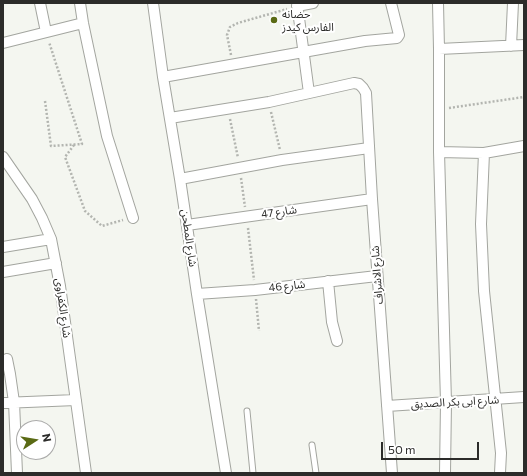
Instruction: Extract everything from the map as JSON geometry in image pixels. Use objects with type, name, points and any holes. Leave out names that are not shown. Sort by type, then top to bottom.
[{"type":"street","points":[[40,3],[46,32]]},
{"type":"street","points":[[80,3],[107,136],[133,218]]},
{"type":"street","name":"شارع المطحن","points":[[153,3],[196,294],[226,473]]},
{"type":"street","points":[[170,118],[268,102],[309,93],[297,4],[313,3]]},
{"type":"street","points":[[163,77],[365,41],[397,38],[399,35],[390,3]]},
{"type":"street","points":[[438,3],[439,152],[446,402],[445,473]]},
{"type":"street","points":[[511,46],[513,3]]},
{"type":"street","points":[[3,43],[83,23]]},
{"type":"street","points":[[439,49],[524,46]]},
{"type":"street","name":"شارع الاشراف","points":[[309,93],[354,83],[359,84],[366,93],[377,276],[392,473]]},
{"type":"street","points":[[439,152],[484,153],[524,146]]},
{"type":"street","points":[[180,179],[282,160],[369,148]]},
{"type":"street","points":[[484,153],[481,224],[484,291],[488,345],[496,399],[501,453],[500,473]]},
{"type":"street","name":"شارع الكفراوى","points":[[3,157],[32,199],[51,239],[56,263],[86,473]]},
{"type":"street","name":"شارع 47","points":[[187,225],[372,199]]},
{"type":"street","points":[[3,247],[51,239]]},
{"type":"street","points":[[3,272],[56,263]]},
{"type":"street","name":"شارع 46","points":[[196,294],[255,290],[377,276]]},
{"type":"street","points":[[328,281],[332,322],[338,341]]},
{"type":"street","points":[[7,360],[14,402],[17,473]]},
{"type":"street","name":"شارع ابى بكر الصديق","points":[[387,406],[524,398]]},
{"type":"street","points":[[3,403],[76,400]]},
{"type":"lane","points":[[247,411],[253,473]]},
{"type":"lane","points":[[312,445],[316,473]]},
{"type":"path","points":[[233,65],[227,35],[230,27],[297,4]]},
{"type":"path","points":[[45,101],[51,146],[82,144],[46,32]]},
{"type":"path","points":[[439,110],[524,97]]},
{"type":"path","points":[[268,102],[282,160]]},
{"type":"path","points":[[228,109],[240,168],[259,331]]},
{"type":"path","points":[[74,145],[65,157],[84,211],[102,226],[133,218]]},
{"type":"place","name":"حضانه الفارس كيدز","points":[[274,20]]}]
